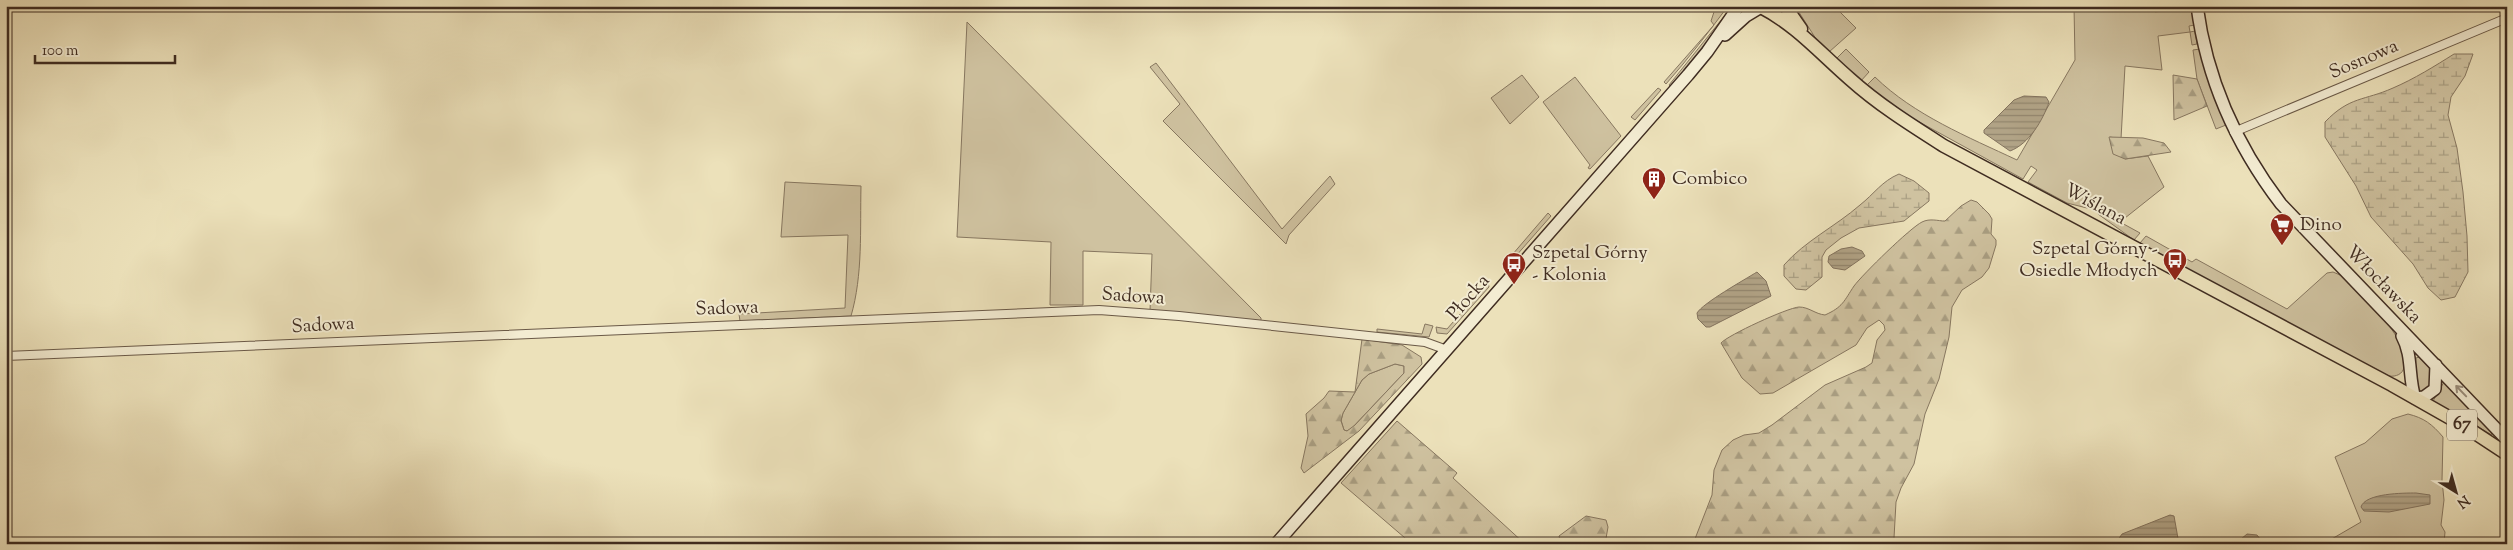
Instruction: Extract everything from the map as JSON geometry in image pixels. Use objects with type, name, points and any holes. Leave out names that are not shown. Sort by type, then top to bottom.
[{"type":"main road","name":"Płocka","points":[[1707,52],[1739,6]]},
{"type":"main road","points":[[1760,7],[1765,6]]},
{"type":"main road","name":"Wiślana","points":[[1785,6],[1811,43]]},
{"type":"main road","name":"Włocławska","points":[[2197,6],[2212,77],[2234,132],[2258,172],[2282,204],[2398,328],[2507,440]]},
{"type":"main road","name":"Płocka","points":[[1276,544],[1707,52],[1746,16],[1760,7]]},
{"type":"main road","name":"Wiślana","points":[[1760,7],[1777,15],[1876,100],[1944,146],[2392,385],[2507,454]]},
{"type":"main road","points":[[2398,328],[2409,349],[2415,398],[2424,397],[2435,389],[2436,365]]},
{"type":"main road","points":[[2392,385],[2411,371]]},
{"type":"street","name":"Sosnowa","points":[[2234,132],[2507,18]]},
{"type":"street","name":"Sadowa","points":[[6,356],[1099,310],[1417,341],[1439,346],[1447,350]]},
{"type":"green space","points":[[1716,6],[1728,6],[1720,16],[1714,25],[1711,21]]},
{"type":"green space","points":[[1795,6],[1834,6],[1856,28],[1829,52],[1818,42]]},
{"type":"green space","points":[[2074,6],[2154,6],[2155,12],[2193,6],[2195,25],[2189,26],[2190,32],[2158,36],[2162,70],[2125,66],[2121,139],[2110,137],[2125,159],[2148,156],[2164,187],[2120,222],[2140,233],[2134,240],[2098,214],[2099,211],[2067,203],[2028,182],[2037,170],[2031,166],[2023,179],[1903,113],[1867,85],[1875,77],[1890,91],[1924,114],[1961,134],[2017,160],[2075,60]]},
{"type":"green space","points":[[1730,12],[1671,87],[1669,85],[1726,14]]},
{"type":"green space","points":[[967,22],[1261,318],[1261,321],[1150,311],[1152,254],[1083,251],[1083,305],[1050,305],[1051,242],[957,237]]},
{"type":"green space","points":[[1712,27],[1690,55],[1666,84],[1664,82]]},
{"type":"green space","points":[[2195,31],[2197,44],[2192,45],[2190,32]]},
{"type":"green space","points":[[1846,49],[1869,72],[1860,82],[1836,59]]},
{"type":"green space","points":[[2200,49],[2208,79],[2226,125],[2216,129],[2197,79],[2193,50]]},
{"type":"green space","points":[[2454,54],[2473,54],[2465,76],[2451,97],[2448,115],[2457,148],[2463,192],[2468,272],[2455,297],[2441,300],[2428,288],[2413,264],[2371,217],[2356,186],[2325,137],[2325,122],[2350,103],[2401,84]]},
{"type":"green space","points":[[1156,63],[1282,229],[1330,176],[1335,184],[1289,235],[1286,244],[1163,121],[1180,104],[1150,67]]},
{"type":"green space","points":[[1522,75],[1539,97],[1510,124],[1491,98]]},
{"type":"green space","points":[[2173,75],[2197,79],[2207,106],[2174,120]]},
{"type":"green space","points":[[1575,77],[1621,136],[1590,169],[1588,168],[1590,165],[1543,102]]},
{"type":"green space","points":[[1658,88],[1661,90],[1635,120],[1631,117]]},
{"type":"green space","points":[[2109,137],[2143,138],[2164,143],[2171,152],[2125,159],[2113,154]]},
{"type":"green space","points":[[1899,174],[1914,181],[1929,193],[1929,201],[1904,221],[1859,228],[1841,238],[1826,250],[1822,257],[1822,277],[1806,290],[1796,289],[1784,276],[1784,265],[1792,256],[1851,213],[1888,180]]},
{"type":"green space","points":[[785,182],[861,186],[859,268],[851,316],[740,321],[739,314],[845,308],[848,235],[781,237]]},
{"type":"green space","points":[[1971,200],[1977,202],[1992,219],[1991,234],[1996,240],[1996,245],[1989,268],[1982,277],[1962,290],[1952,307],[1949,337],[1939,379],[1925,414],[1914,464],[1896,502],[1894,538],[1891,544],[1693,544],[1712,495],[1714,470],[1722,450],[1733,440],[1744,435],[1759,433],[1772,425],[1825,385],[1872,363],[1877,340],[1885,330],[1884,325],[1879,320],[1867,328],[1856,345],[1773,393],[1760,394],[1742,378],[1721,343],[1746,328],[1799,307],[1825,315],[1831,312],[1843,303],[1854,286],[1876,262],[1916,226],[1928,220],[1945,221],[1961,206]]},
{"type":"green space","points":[[1548,213],[1551,216],[1515,257],[1512,255]]},
{"type":"green space","points":[[2146,236],[2192,262],[2196,259],[2287,309],[2327,273],[2333,272],[2340,275],[2371,305],[2392,330],[2400,343],[2404,355],[2402,372],[2389,376],[2210,282],[2140,243]]},
{"type":"green space","points":[[1488,282],[1489,287],[1447,334],[1437,333],[1436,327],[1447,329]]},
{"type":"green space","points":[[1425,324],[1433,326],[1429,337],[1377,332],[1377,329],[1422,334]]},
{"type":"green space","points":[[1362,339],[1402,345],[1421,357],[1422,364],[1359,431],[1304,473],[1301,468],[1308,436],[1306,414],[1329,391],[1355,392]],"holes":[[[1395,364],[1404,366],[1404,373],[1355,425],[1347,431],[1344,430],[1341,421],[1343,413],[1362,380],[1369,374]]]},
{"type":"green space","points":[[2419,357],[2432,373],[2432,380],[2427,392],[2420,392],[2415,376],[2416,358]]},
{"type":"green space","points":[[1395,364],[1404,366],[1404,373],[1352,428],[1347,431],[1344,430],[1341,420],[1343,413],[1362,380],[1369,374]]},
{"type":"green space","points":[[2444,382],[2491,432],[2492,435],[2433,401]]},
{"type":"green space","points":[[2408,414],[2419,417],[2427,422],[2443,437],[2442,480],[2444,500],[2441,525],[2445,532],[2444,543],[2330,544],[2330,540],[2361,522],[2335,457],[2365,443],[2392,419]]},
{"type":"green space","points":[[1397,421],[1457,473],[1453,478],[1525,544],[1412,544],[1341,483]]},
{"type":"green space","points":[[1586,516],[1606,520],[1608,527],[1605,544],[1561,544],[1559,536]]},
{"type":"shaded area","points":[[2024,96],[2046,97],[2049,102],[2034,131],[2017,148],[2010,151],[1984,133],[1984,130],[2014,100]]},
{"type":"shaded area","points":[[1852,247],[1862,251],[1865,256],[1845,270],[1833,268],[1828,262],[1829,256],[1841,249]]},
{"type":"shaded area","points":[[1757,272],[1766,281],[1771,296],[1710,327],[1706,327],[1698,319],[1697,313],[1707,304]]},
{"type":"shaded area","points":[[2416,493],[2430,495],[2430,504],[2389,512],[2364,511],[2361,507],[2364,502],[2377,496]]},
{"type":"shaded area","points":[[2170,515],[2174,516],[2179,544],[2115,544],[2122,534]]},
{"type":"shaded area","points":[[2247,534],[2257,535],[2264,544],[2235,544]]},
{"type":"place","name":"Combico","points":[[1654,200]]},
{"type":"place","name":"Dino","points":[[2282,246]]},
{"type":"place","name":"Szpetal Górny - Osiedle Młodych","points":[[2175,281]]},
{"type":"place","name":"Szpetal Górny - Kolonia","points":[[1514,285]]}]
